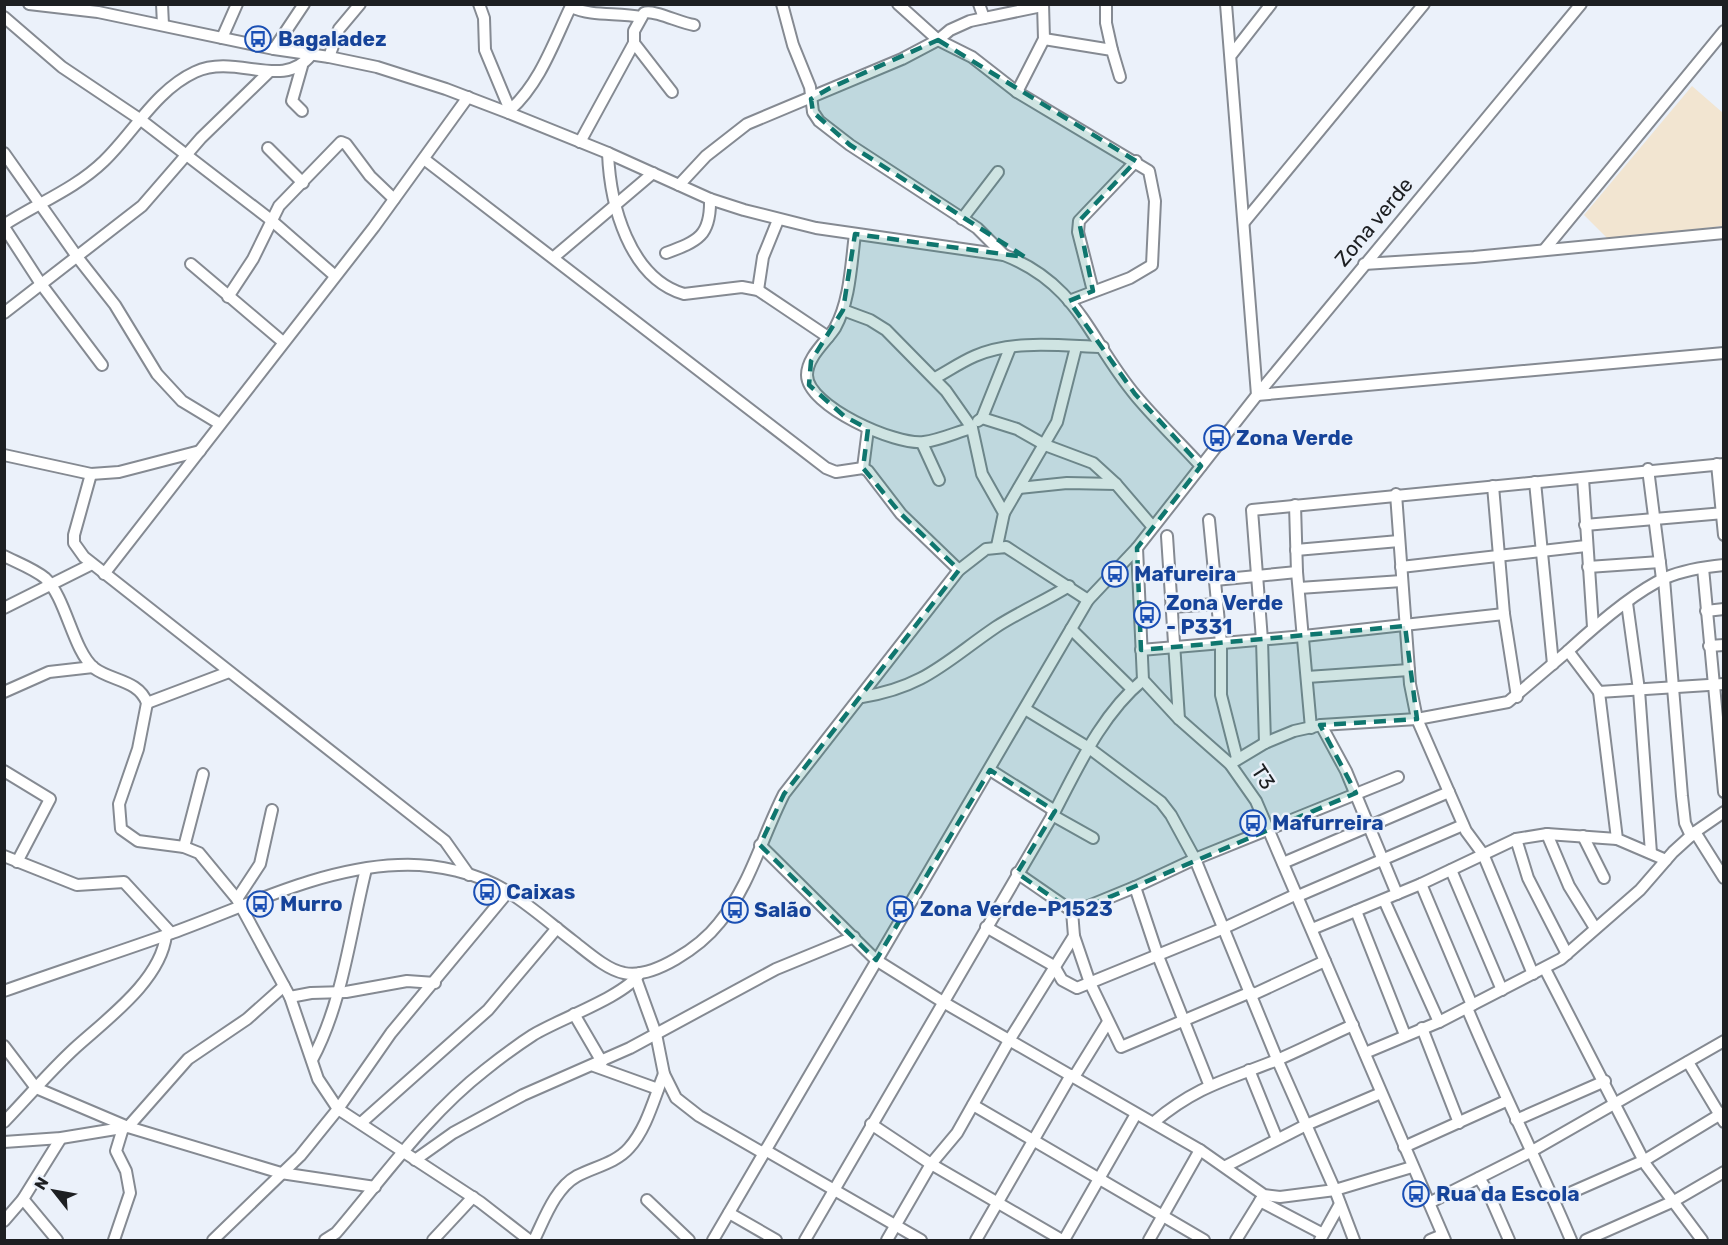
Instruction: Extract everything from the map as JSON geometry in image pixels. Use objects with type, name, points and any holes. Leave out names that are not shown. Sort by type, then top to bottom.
[{"type":"street","points":[[28,4],[118,16],[274,49],[377,67],[510,112],[653,172],[710,199],[778,220],[855,234],[1004,255],[1041,273],[1069,301],[1104,347],[1135,394],[1201,466],[1137,548],[1088,600],[713,1240]]},
{"type":"street","points":[[109,4],[118,16]]},
{"type":"street","points":[[162,4],[164,25]]},
{"type":"street","points":[[222,38],[237,4]]},
{"type":"street","points":[[274,49],[304,4]]},
{"type":"street","points":[[329,57],[339,29],[360,4]]},
{"type":"street","points":[[479,4],[484,18],[485,50],[510,112]]},
{"type":"street","points":[[782,4],[793,45],[808,80],[813,112],[830,131],[977,228],[1004,255]]},
{"type":"street","points":[[898,4],[938,40],[972,57],[1017,92],[1111,149],[1136,161],[1149,171],[1153,179],[1155,218],[1152,266],[1130,278],[1069,301]]},
{"type":"street","points":[[979,4],[984,18]]},
{"type":"street","points":[[1106,4],[1106,23],[1120,77]]},
{"type":"street","points":[[1226,4],[1232,54],[1257,395],[1724,353]]},
{"type":"street","points":[[1232,54],[1271,4]]},
{"type":"street","points":[[1245,221],[1424,4]]},
{"type":"street","name":"Zona verde","points":[[1201,466],[1364,264],[1581,4]]},
{"type":"street","points":[[679,184],[706,156],[747,124],[811,99],[938,40],[950,30],[984,18],[1043,5],[1044,39],[1017,92]]},
{"type":"street","points":[[510,112],[544,66],[571,6],[583,12],[641,17]]},
{"type":"street","points":[[580,142],[634,43],[634,31],[641,17],[649,11],[655,11],[672,21],[694,25]]},
{"type":"street","points":[[4,17],[62,67],[141,120],[272,220],[334,275]]},
{"type":"street","points":[[1545,249],[1724,31]]},
{"type":"street","points":[[1044,39],[1112,50]]},
{"type":"street","points":[[634,43],[672,92]]},
{"type":"street","points":[[302,111],[292,100],[302,66],[310,55]]},
{"type":"street","points":[[102,365],[41,284],[4,226],[72,187],[86,176],[104,161],[169,90],[196,71],[232,65],[269,72],[292,70],[302,66]]},
{"type":"street","points":[[4,313],[78,258],[142,206],[186,155],[269,72]]},
{"type":"street","points":[[104,574],[394,199],[468,98]]},
{"type":"street","points":[[228,297],[253,259],[284,201],[341,142],[346,144],[370,176],[394,199]]},
{"type":"street","points":[[268,148],[303,183]]},
{"type":"street","points":[[4,153],[78,258],[115,305],[163,382],[182,400],[220,424]]},
{"type":"street","points":[[608,153],[610,181],[616,205],[631,249],[641,266],[678,292],[742,287],[758,290],[828,337]]},
{"type":"street","points":[[424,159],[826,468],[836,472],[863,468],[878,480],[901,514],[959,570]]},
{"type":"street","points":[[1093,291],[1078,232],[1078,221],[1136,161]]},
{"type":"street","points":[[554,257],[653,172]]},
{"type":"street","points":[[962,219],[998,172]]},
{"type":"street","points":[[666,254],[692,244],[703,235],[710,212],[710,199]]},
{"type":"street","points":[[758,290],[763,257],[778,220]]},
{"type":"street","points":[[1364,264],[1474,257],[1724,233]]},
{"type":"street","points":[[855,234],[843,310],[811,361],[807,376],[809,385],[844,416],[868,429],[922,443],[971,426],[982,418],[1010,348]]},
{"type":"street","points":[[191,264],[283,342]]},
{"type":"street","points":[[843,310],[870,320],[886,330],[935,378],[971,426],[982,474],[1004,513]]},
{"type":"street","points":[[997,546],[1004,513],[1057,422],[1076,347]]},
{"type":"street","points":[[935,378],[976,356],[1010,348],[1104,347]]},
{"type":"street","points":[[982,418],[1017,429],[1045,445],[1085,458],[1116,484],[1152,526]]},
{"type":"street","points":[[863,468],[868,429]]},
{"type":"street","points":[[922,443],[939,480]]},
{"type":"street","points":[[4,454],[91,474],[119,472],[200,451]]},
{"type":"street","points":[[1265,743],[1262,640],[1252,510],[1396,494],[1583,478],[1648,469],[1720,464],[1724,535]]},
{"type":"street","points":[[1648,469],[1663,579],[1685,823],[1724,878]]},
{"type":"street","points":[[91,474],[74,543],[92,564],[445,841],[469,875]]},
{"type":"street","points":[[1583,478],[1593,627]]},
{"type":"street","points":[[1535,482],[1553,664]]},
{"type":"street","points":[[1019,488],[1067,483],[1116,484]]},
{"type":"street","points":[[1493,486],[1504,614],[1517,697]]},
{"type":"street","points":[[1396,494],[1409,670],[1417,719],[1463,825],[1483,854],[1533,974]]},
{"type":"street","points":[[1295,505],[1297,572],[1307,677],[1316,726],[1356,793],[1397,894]]},
{"type":"street","points":[[1585,525],[1723,513]]},
{"type":"street","points":[[1209,520],[1221,643],[1221,695],[1234,761],[1265,743],[1316,726],[1417,719],[1508,702],[1517,697],[1593,627],[1663,579],[1724,565]]},
{"type":"street","points":[[1167,536],[1179,719]]},
{"type":"street","points":[[1296,550],[1399,541]]},
{"type":"street","points":[[326,1240],[336,1233],[442,1109],[483,1072],[534,1035],[638,976],[676,958],[704,940],[720,922],[735,899],[784,794],[959,570],[986,549],[997,546],[1006,547],[1088,600]]},
{"type":"street","points":[[1401,567],[1586,546]]},
{"type":"street","points":[[805,1240],[1054,813],[1089,748],[1132,689],[1143,680],[1137,548]]},
{"type":"street","points":[[4,556],[35,572],[51,586],[93,667]]},
{"type":"street","points":[[1588,567],[1660,562]]},
{"type":"street","points":[[4,608],[92,564]]},
{"type":"street","points":[[1703,568],[1709,646],[1718,685],[1724,792]]},
{"type":"street","points":[[1215,580],[1297,572]]},
{"type":"street","points":[[1299,588],[1402,581]]},
{"type":"street","points":[[862,697],[889,693],[926,678],[997,626],[1069,586]]},
{"type":"street","points":[[1627,603],[1639,690],[1651,853]]},
{"type":"street","points":[[1172,608],[1217,604]]},
{"type":"street","points":[[1706,611],[1724,609]]},
{"type":"street","points":[[1141,650],[1174,645],[1262,640],[1406,626],[1504,614]]},
{"type":"street","points":[[1071,629],[1132,689]]},
{"type":"street","points":[[1709,646],[1724,645]]},
{"type":"street","points":[[1568,651],[1599,692],[1617,839]]},
{"type":"street","points":[[4,692],[49,672],[93,667],[138,690],[147,703],[138,749],[119,804],[121,829],[138,841],[184,847],[199,854],[237,902],[290,997],[318,1079],[338,1109],[473,1197],[532,1240],[558,1195],[567,1184],[575,1177],[618,1157],[628,1149],[642,1128],[664,1074]]},
{"type":"street","points":[[1307,677],[1409,670]]},
{"type":"street","points":[[147,703],[229,672]]},
{"type":"street","name":"T3","points":[[1143,680],[1179,719],[1234,761],[1256,801],[1443,1238]]},
{"type":"street","points":[[1599,692],[1718,685]]},
{"type":"street","points":[[1025,709],[1089,748],[1167,808],[1195,859],[1354,1240]]},
{"type":"street","points":[[990,770],[1093,838]]},
{"type":"street","points":[[4,771],[50,799],[17,862]]},
{"type":"street","points":[[184,847],[203,774]]},
{"type":"street","points":[[1072,911],[1398,777]]},
{"type":"street","points":[[1284,863],[1449,792]]},
{"type":"street","points":[[237,902],[260,864],[272,810]]},
{"type":"street","points":[[1365,1053],[1439,1022],[1545,969],[1567,954],[1640,890],[1693,834],[1724,812]]},
{"type":"street","points":[[986,927],[1054,966],[1062,980],[1077,988],[1158,956],[1463,825]]},
{"type":"street","points":[[1312,929],[1421,884],[1516,839],[1547,834],[1617,839],[1666,861]]},
{"type":"street","points":[[1547,834],[1569,886],[1595,928]]},
{"type":"street","points":[[1583,837],[1604,879]]},
{"type":"street","points":[[1516,839],[1528,878],[1567,954]]},
{"type":"street","points":[[760,845],[876,960],[943,1002],[1010,1038],[1226,1166],[1262,1198],[1321,1237],[1340,1204]]},
{"type":"street","points":[[4,856],[77,885],[124,882],[169,934]]},
{"type":"street","points":[[4,991],[169,934],[237,902],[366,869],[414,865],[469,875],[508,891],[620,973],[638,976]]},
{"type":"street","points":[[312,1060],[325,1034],[337,992],[366,869]]},
{"type":"street","points":[[1451,870],[1502,990]]},
{"type":"street","points":[[1017,873],[1072,911]]},
{"type":"street","points":[[1421,884],[1506,1101],[1532,1152],[1571,1240]]},
{"type":"street","points":[[1135,887],[1158,956],[1209,1084]]},
{"type":"street","points":[[213,1240],[300,1156],[338,1109],[390,1033],[435,983],[508,891]]},
{"type":"street","points":[[1384,900],[1439,1022]]},
{"type":"street","points":[[1356,910],[1405,1035]]},
{"type":"street","points":[[1072,911],[1074,936],[1090,983],[1121,1047],[1325,961]]},
{"type":"street","points":[[361,1123],[488,1010],[557,928]]},
{"type":"street","points":[[4,1122],[138,988],[163,953],[169,934]]},
{"type":"street","points":[[887,1240],[932,1164],[957,1133],[1010,1038],[1074,936]]},
{"type":"street","points":[[415,1160],[453,1134],[523,1095],[598,1064],[776,969],[854,938]]},
{"type":"street","points":[[1545,969],[1605,1082],[1614,1106],[1645,1160],[1702,1240]]},
{"type":"street","points":[[638,976],[656,1034],[664,1074],[676,1098],[685,1106],[833,1192],[921,1240]]},
{"type":"street","points":[[290,997],[407,981],[435,983]]},
{"type":"street","points":[[114,1240],[130,1193],[126,1171],[116,1151],[126,1127],[188,1059],[247,1019],[284,986]]},
{"type":"street","points":[[574,1014],[598,1064],[658,1089]]},
{"type":"street","points":[[976,1240],[1073,1076],[1108,1022]]},
{"type":"street","points":[[1154,1122],[1176,1103],[1209,1084],[1277,1059],[1353,1025]]},
{"type":"street","points":[[1422,1028],[1460,1123]]},
{"type":"street","points":[[1429,1203],[1532,1152],[1724,1041]]},
{"type":"street","points":[[4,1046],[36,1088],[126,1127],[281,1173],[375,1187]]},
{"type":"street","points":[[1554,1200],[1645,1160],[1722,1116],[1688,1062]]},
{"type":"street","points":[[1249,1070],[1277,1139]]},
{"type":"street","points":[[1516,1120],[1605,1082]]},
{"type":"street","points":[[1226,1166],[1305,1125],[1381,1093]]},
{"type":"street","points":[[1404,1147],[1506,1101]]},
{"type":"street","points":[[973,1105],[1204,1240]]},
{"type":"street","points":[[871,1124],[932,1164],[1063,1240],[1136,1114]]},
{"type":"street","points":[[4,1142],[61,1138],[126,1127]]},
{"type":"street","points":[[4,1221],[23,1199],[61,1138]]},
{"type":"street","points":[[1149,1240],[1200,1150]]},
{"type":"street","points":[[1262,1198],[1304,1196],[1335,1190],[1412,1167]]},
{"type":"street","points":[[1586,1240],[1674,1201],[1724,1172]]},
{"type":"street","points":[[1479,1178],[1488,1192],[1509,1240]]},
{"type":"street","points":[[433,1240],[473,1197]]},
{"type":"street","points":[[1236,1240],[1262,1198]]},
{"type":"street","points":[[23,1199],[57,1240]]},
{"type":"street","points":[[647,1200],[689,1240]]},
{"type":"street","points":[[729,1213],[776,1240]]},
{"type":"street","points":[[1614,1228],[1620,1240]]},
{"type":"street","points":[[1430,1240],[1443,1238]]},
{"type":"highlighted area","points":[[938,40],[1136,161],[1079,221],[1093,291],[1069,301],[1135,394],[1201,466],[1137,548],[1141,650],[1405,626],[1417,719],[1320,725],[1356,793],[1072,911],[1017,873],[1055,811],[990,770],[876,960],[760,845],[784,794],[959,570],[901,514],[863,468],[868,429],[844,416],[809,385],[811,361],[843,310],[855,234],[1025,257],[850,145],[813,112],[811,99],[830,88]]},
{"type":"shaded area","points":[[1692,86],[1723,113],[1723,226],[1609,240],[1584,215]]},
{"type":"place","name":"Bagaladez","points":[[258,39]]},
{"type":"place","name":"Zona Verde","points":[[1217,438]]},
{"type":"place","name":"Mafureira","points":[[1115,574]]},
{"type":"place","name":"Zona Verde - P331","points":[[1147,615]]},
{"type":"place","name":"Mafurreira","points":[[1253,823]]},
{"type":"place","name":"Caixas","points":[[487,892]]},
{"type":"place","name":"Murro","points":[[260,904]]},
{"type":"place","name":"Zona Verde-P1523","points":[[900,909]]},
{"type":"place","name":"Salão","points":[[735,910]]},
{"type":"place","name":"Rua da Escola","points":[[1416,1194]]}]
